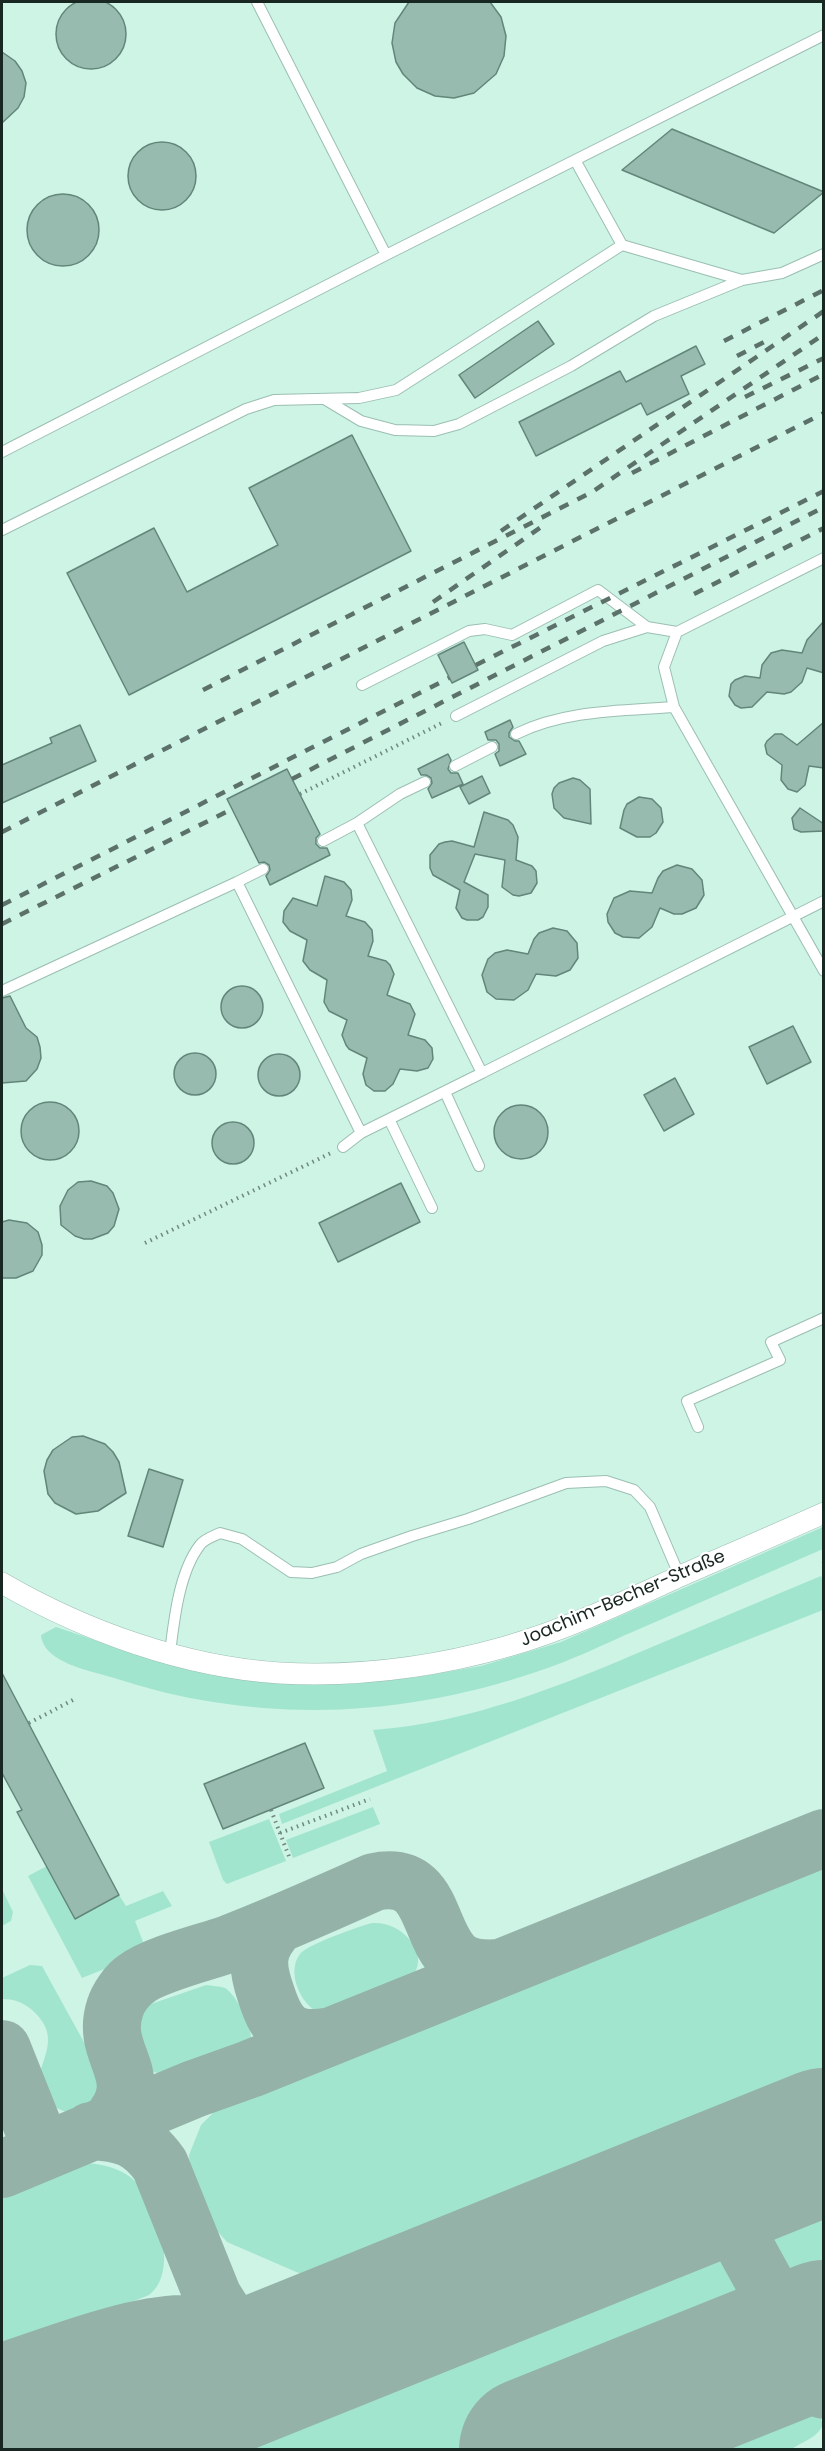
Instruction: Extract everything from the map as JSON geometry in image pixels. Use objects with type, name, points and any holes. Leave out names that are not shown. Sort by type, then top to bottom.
[{"type":"street","name":"Joachim-Becher-Straße","points":[[2,1583],[35,1602],[101,1631],[206,1663],[280,1673],[375,1670],[422,1664],[508,1646],[565,1627],[824,1513]]},
{"type":"lane","points":[[257,2],[386,255]]},
{"type":"lane","points":[[2,452],[386,255],[824,35]]},
{"type":"lane","points":[[575,160],[622,245],[742,280]]},
{"type":"lane","points":[[2,530],[246,409],[274,400],[359,398],[396,390],[622,245]]},
{"type":"lane","points":[[326,400],[362,421],[395,430],[434,431],[459,424],[571,366],[654,316],[742,280],[782,273],[824,254]]},
{"type":"lane","points":[[456,716],[603,641],[647,627],[677,632],[824,558]]},
{"type":"lane","points":[[362,685],[469,631],[485,629],[512,635],[598,590],[647,627]]},
{"type":"lane","points":[[677,632],[664,667],[674,707],[791,917],[824,971]]},
{"type":"lane","points":[[516,734],[531,727],[570,716],[674,707]]},
{"type":"lane","points":[[454,766],[492,747]]},
{"type":"lane","points":[[323,841],[357,823],[400,794],[425,782]]},
{"type":"lane","points":[[357,823],[482,1073]]},
{"type":"lane","points":[[2,991],[262,869]]},
{"type":"lane","points":[[237,882],[361,1133]]},
{"type":"lane","points":[[343,1147],[361,1133],[824,901]]},
{"type":"lane","points":[[445,1092],[479,1166]]},
{"type":"lane","points":[[389,1119],[432,1208]]},
{"type":"lane","points":[[698,1427],[687,1401],[780,1360],[771,1342],[824,1318]]},
{"type":"lane","points":[[170,1653],[177,1606],[193,1557],[201,1543],[220,1533],[242,1539],[291,1572],[312,1573],[337,1567],[361,1554],[468,1519],[566,1482],[606,1481],[634,1490],[650,1507],[680,1576]]},
{"type":"path","points":[[300,794],[456,716]]},
{"type":"path","points":[[145,1243],[343,1147]]},
{"type":"path","points":[[28,1723],[73,1700]]},
{"type":"path","points":[[280,1833],[370,1799]]},
{"type":"path","points":[[271,1810],[290,1859]]},
{"type":"green space","points":[[823,1527],[823,1549],[562,1663],[484,1688],[378,1707],[325,1710],[272,1709],[219,1703],[167,1693],[94,1672],[59,1659],[44,1645],[41,1635],[56,1627],[157,1661],[332,1684],[411,1678],[481,1666],[561,1642]]},
{"type":"green space","points":[[821,1576],[823,1610],[282,1824],[279,1814],[387,1771],[373,1730],[445,1719],[516,1700],[584,1675]]},
{"type":"green space","points":[[373,1807],[380,1824],[293,1858],[286,1840]]},
{"type":"green space","points":[[269,1819],[286,1861],[227,1884],[223,1880],[209,1842]]},
{"type":"green space","points":[[823,1858],[823,2089],[323,2289],[317,2281],[227,2242],[209,2222],[190,2175],[189,2155],[201,2125],[230,2096]]},
{"type":"green space","points":[[47,1866],[75,1919],[119,1895],[126,1906],[163,1891],[172,1906],[135,1921],[147,1952],[82,1978],[28,1876]]},
{"type":"green space","points":[[2,1889],[13,1912],[11,1921],[2,1926]]},
{"type":"green space","points":[[372,1923],[397,1929],[409,1939],[417,1954],[417,1968],[409,1979],[382,1998],[337,2015],[317,2012],[308,2005],[297,1985],[296,1963],[300,1954],[322,1941]]},
{"type":"green space","points":[[30,1965],[42,1966],[101,2073],[102,2087],[99,2101],[91,2112],[85,2115],[78,2117],[40,2101],[39,2076],[48,2044],[43,2022],[29,2007],[2,1999],[2,1978]]},
{"type":"green space","points":[[206,1985],[225,1988],[234,1998],[248,2023],[250,2044],[225,2058],[186,2070],[167,2074],[151,2071],[137,2047],[137,2020],[141,2012],[148,2005]]},
{"type":"green space","points":[[73,2163],[98,2164],[114,2168],[129,2176],[143,2190],[158,2220],[162,2237],[163,2271],[158,2285],[149,2295],[2,2355],[2,2188],[51,2168]]},
{"type":"green space","points":[[823,2194],[823,2364],[754,2241],[755,2227],[762,2219]]},
{"type":"green space","points":[[719,2239],[731,2249],[820,2415],[823,2425],[820,2430],[813,2437],[792,2449],[187,2449],[709,2241]]},
{"type":"green space","points":[[127,2358],[130,2366],[2,2418],[2,2388]]},
{"type":"building","points":[[84,-1],[98,-1],[111,5],[120,14],[126,27],[124,47],[116,59],[98,69],[84,69],[71,63],[62,54],[56,41],[56,27],[62,14],[71,5]]},
{"type":"building","points":[[409,2],[490,2],[501,17],[506,36],[504,56],[496,74],[474,93],[454,98],[435,96],[417,88],[403,74],[396,62],[392,43],[395,23]]},
{"type":"building","points":[[2,52],[15,61],[26,83],[24,97],[18,108],[2,123]]},
{"type":"building","points":[[672,129],[824,192],[774,233],[622,170]]},
{"type":"building","points":[[162,142],[175,145],[186,152],[193,163],[196,176],[193,189],[186,200],[175,207],[162,210],[149,207],[138,200],[131,189],[128,176],[131,163],[138,152],[149,145]]},
{"type":"building","points":[[63,194],[83,200],[93,210],[99,230],[93,250],[83,260],[63,266],[43,260],[33,250],[27,230],[33,210],[43,200]]},
{"type":"building","points":[[538,321],[554,344],[475,398],[459,375]]},
{"type":"building","points":[[696,346],[705,364],[681,376],[689,394],[647,415],[641,403],[536,456],[519,422],[620,371],[626,382]]},
{"type":"building","points":[[352,435],[411,551],[129,695],[67,573],[154,528],[187,592],[278,545],[249,488]]},
{"type":"building","points":[[824,621],[824,673],[807,668],[802,682],[791,692],[784,694],[767,692],[752,707],[741,708],[735,705],[729,696],[731,684],[735,680],[745,676],[760,678],[762,665],[771,653],[782,650],[802,653],[807,640]]},
{"type":"building","points":[[464,642],[478,670],[452,683],[438,655]]},
{"type":"building","points":[[510,720],[513,727],[509,737],[519,741],[526,754],[500,766],[495,754],[499,751],[499,744],[496,740],[488,740],[485,732]]},
{"type":"building","points":[[824,722],[824,768],[809,766],[805,785],[797,792],[788,789],[781,780],[782,765],[767,754],[765,745],[767,741],[775,734],[782,734],[797,745]]},
{"type":"building","points":[[80,725],[96,761],[2,803],[2,765],[52,743],[50,738]]},
{"type":"building","points":[[448,754],[451,760],[448,769],[451,773],[458,773],[463,784],[432,798],[428,789],[432,783],[431,778],[421,775],[418,769]]},
{"type":"building","points":[[287,769],[320,834],[316,838],[316,844],[320,848],[327,848],[330,855],[270,885],[266,876],[270,870],[269,865],[264,862],[259,863],[227,799]]},
{"type":"building","points":[[482,776],[490,793],[469,804],[460,787]]},
{"type":"building","points":[[573,778],[580,780],[590,789],[591,824],[564,818],[554,808],[552,794],[554,788],[559,783]]},
{"type":"building","points":[[639,797],[652,799],[661,808],[663,822],[656,833],[650,837],[637,837],[620,828],[627,804]]},
{"type":"building","points":[[800,808],[824,824],[824,831],[801,832],[794,829],[792,818]]},
{"type":"building","points":[[484,812],[508,820],[513,825],[518,837],[516,860],[532,866],[536,871],[537,883],[531,893],[513,895],[502,887],[505,860],[475,854],[464,882],[488,895],[488,907],[483,917],[478,920],[467,920],[462,918],[456,908],[460,890],[433,875],[430,868],[430,855],[439,844],[445,842],[452,841],[474,847]]},
{"type":"building","points":[[677,865],[692,869],[702,880],[704,895],[696,908],[682,914],[674,914],[660,908],[652,927],[639,938],[623,937],[615,933],[608,922],[607,914],[614,898],[630,891],[652,893],[663,871]]},
{"type":"building","points":[[325,876],[344,882],[351,890],[352,900],[346,916],[365,922],[372,930],[373,941],[368,956],[386,961],[394,974],[387,995],[410,1004],[415,1014],[408,1035],[425,1040],[432,1048],[433,1059],[428,1068],[417,1071],[400,1069],[393,1084],[385,1091],[374,1091],[366,1085],[363,1074],[367,1058],[349,1049],[346,1045],[342,1035],[347,1020],[329,1011],[324,1002],[327,980],[310,970],[303,961],[307,940],[290,931],[283,922],[284,911],[293,898],[317,906]]},
{"type":"building","points":[[553,928],[567,931],[577,943],[578,958],[570,970],[556,976],[536,974],[528,990],[514,1000],[496,999],[487,992],[482,975],[488,959],[495,953],[507,950],[528,954],[539,933]]},
{"type":"building","points":[[242,986],[257,992],[263,1007],[257,1022],[242,1028],[227,1022],[221,1007],[227,992]]},
{"type":"building","points":[[10,996],[26,1028],[37,1037],[41,1058],[37,1069],[26,1081],[2,1083],[2,998]]},
{"type":"building","points":[[793,1026],[811,1062],[767,1084],[749,1047]]},
{"type":"building","points":[[195,1053],[210,1059],[216,1074],[210,1089],[195,1095],[180,1089],[174,1074],[180,1059]]},
{"type":"building","points":[[279,1054],[294,1060],[300,1075],[294,1090],[279,1096],[264,1090],[258,1075],[264,1060]]},
{"type":"building","points":[[675,1078],[694,1114],[664,1131],[644,1095]]},
{"type":"building","points":[[44,1102],[56,1102],[71,1110],[79,1125],[79,1137],[71,1152],[56,1160],[44,1160],[29,1152],[21,1137],[21,1125],[29,1110]]},
{"type":"building","points":[[521,1105],[531,1107],[540,1113],[546,1122],[548,1132],[546,1142],[540,1151],[531,1157],[521,1159],[511,1157],[502,1151],[496,1142],[494,1132],[496,1122],[502,1113],[511,1107]]},
{"type":"building","points":[[233,1122],[248,1128],[254,1143],[248,1158],[233,1164],[218,1158],[212,1143],[218,1128]]},
{"type":"building","points":[[91,1181],[107,1186],[113,1193],[119,1209],[114,1226],[108,1233],[92,1239],[84,1239],[75,1236],[61,1225],[60,1206],[68,1190],[78,1182]]},
{"type":"building","points":[[401,1183],[420,1222],[338,1262],[319,1223]]},
{"type":"building","points":[[9,1220],[27,1223],[38,1232],[42,1255],[33,1271],[16,1278],[2,1278],[2,1222]]},
{"type":"building","points":[[83,1436],[105,1444],[113,1452],[119,1462],[126,1493],[98,1511],[76,1514],[55,1503],[48,1494],[44,1471],[53,1450],[72,1437]]},
{"type":"building","points":[[149,1469],[183,1480],[163,1547],[128,1536]]},
{"type":"building","points":[[2,1673],[119,1895],[75,1919],[17,1812],[22,1810],[2,1773]]},
{"type":"building","points":[[305,1743],[324,1788],[223,1829],[204,1784]]},
{"type":"taxiway","points":[[2,2169],[194,2089],[250,2069],[824,1838]]},
{"type":"taxiway","points":[[109,2124],[121,2107],[125,2092],[125,2078],[113,2039],[112,2025],[115,2008],[123,1992],[133,1982],[166,1964],[245,1938],[374,1882],[394,1880],[408,1885],[419,1893],[446,1947],[455,1958],[471,1966],[500,1968]]},
{"type":"taxiway","points":[[277,1925],[265,1942],[259,1958],[260,1974],[271,2007],[281,2025],[296,2036],[306,2038],[331,2036]]},
{"type":"taxiway","points":[[2,2049],[43,2152]]},
{"type":"taxiway","points":[[91,2131],[130,2138],[145,2148],[160,2165],[213,2297],[227,2319],[247,2336]]},
{"type":"taxiway","points":[[821,2143],[729,2184],[724,2200],[725,2210],[824,2390]]},
{"type":"taxiway","points":[[609,2227],[705,2195],[712,2197],[725,2210]]},
{"type":"taxiway","points":[[150,2412],[183,2391],[205,2367],[216,2337],[213,2297]]},
{"type":"taxiway","points":[[2,2372],[116,2335],[162,2326],[203,2325],[276,2344],[327,2339]]},
{"type":"runway","points":[[56,2450],[824,2141]]},
{"type":"runway","points":[[532,2450],[824,2333]]},
{"type":"railway","points":[[724,341],[824,290]]},
{"type":"railway","points":[[501,531],[824,311]]},
{"type":"railway","points":[[203,690],[592,492],[824,334]]},
{"type":"railway","points":[[737,356],[768,340]]},
{"type":"railway","points":[[745,397],[824,358]]},
{"type":"railway","points":[[632,473],[824,374]]},
{"type":"railway","points":[[2,832],[824,413]]},
{"type":"railway","points":[[476,665],[824,491]]},
{"type":"railway","points":[[292,779],[824,507]]},
{"type":"railway","points":[[433,602],[547,523]]},
{"type":"railway","points":[[694,594],[824,528]]},
{"type":"railway","points":[[2,905],[449,678]]},
{"type":"railway","points":[[2,924],[232,809]]}]
